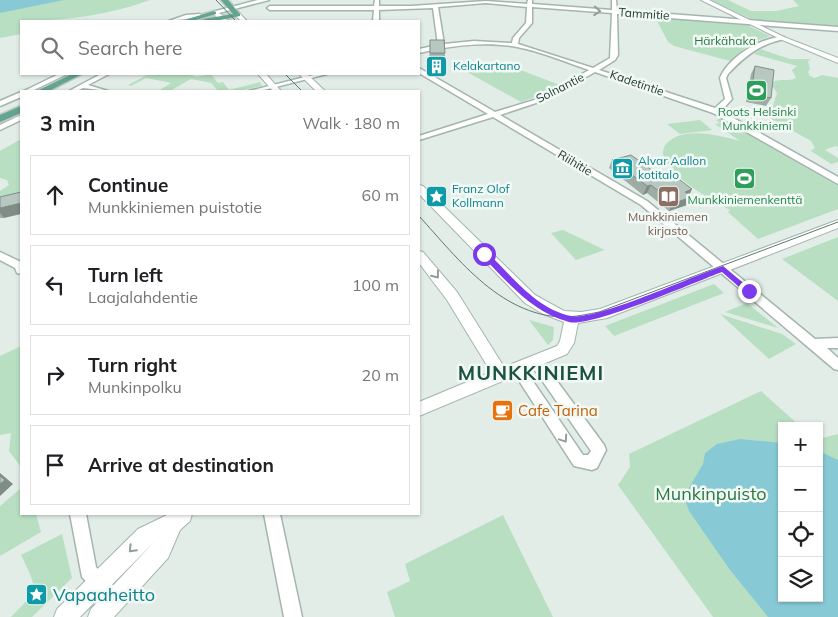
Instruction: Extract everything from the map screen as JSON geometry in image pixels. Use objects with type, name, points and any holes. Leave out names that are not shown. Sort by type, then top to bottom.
[{"type":"main road","points":[[224,0],[242,17]]},
{"type":"main road","points":[[257,7],[266,0]]},
{"type":"main road","points":[[202,19],[215,12],[232,8],[271,7],[277,0]]},
{"type":"main road","points":[[208,6],[215,12]]},
{"type":"main road","points":[[182,20],[242,17]]},
{"type":"main road","points":[[44,90],[76,75]]},
{"type":"main road","points":[[58,90],[89,75]]},
{"type":"main road","points":[[0,112],[20,102]]},
{"type":"main road","points":[[0,119],[20,109]]},
{"type":"street","points":[[376,20],[377,0]]},
{"type":"street","name":"Solnantie","points":[[420,138],[543,99],[613,59],[615,55],[614,0]]},
{"type":"street","points":[[704,0],[782,38],[838,61]]},
{"type":"street","name":"Tammitie","points":[[271,7],[376,8],[478,2],[529,3],[615,12],[838,28]]},
{"type":"street","points":[[515,46],[516,38],[529,23],[529,3]]},
{"type":"street","points":[[435,6],[441,45]]},
{"type":"street","points":[[215,12],[224,19]]},
{"type":"street","points":[[716,111],[729,99],[723,78],[725,73],[757,44],[782,38]]},
{"type":"street","name":"Kadetintie","points":[[420,51],[441,45],[463,43],[515,46],[596,69],[716,111],[838,181]]},
{"type":"street","name":"Riihitie","points":[[420,71],[644,203],[838,365]]},
{"type":"street","points":[[29,90],[62,75]]},
{"type":"street","points":[[74,90],[104,75]]},
{"type":"street","points":[[263,75],[275,89],[306,76],[320,90]]},
{"type":"street","points":[[82,86],[100,90]]},
{"type":"street","points":[[0,104],[20,94]]},
{"type":"street","points":[[0,128],[20,118]]},
{"type":"street","points":[[420,189],[530,300],[572,320],[602,314],[838,224]]},
{"type":"street","points":[[0,256],[20,266]]},
{"type":"street","points":[[420,256],[452,296],[501,376]]},
{"type":"street","points":[[420,409],[562,350],[567,343],[572,320]]},
{"type":"street","points":[[812,344],[838,343]]},
{"type":"street","points":[[518,369],[579,461],[592,463],[599,450],[536,362]]},
{"type":"street","points":[[78,515],[85,563],[88,571],[115,600]]},
{"type":"street","points":[[272,515],[293,617]]},
{"type":"street","points":[[66,617],[145,536],[178,518]]},
{"type":"street","points":[[99,617],[161,551],[178,518]]},
{"type":"green space","points":[[150,0],[119,10],[87,16],[54,20],[20,20],[20,34],[0,38],[0,1]]},
{"type":"green space","points":[[710,0],[728,0],[751,11],[776,11],[799,6],[793,0],[838,0],[838,27],[753,20]]},
{"type":"green space","name":"Härkähaka","points":[[655,17],[747,25],[770,36],[751,43],[730,61],[674,46],[668,42]]},
{"type":"green space","points":[[760,49],[790,59],[811,60],[808,61],[810,69],[808,72],[810,76],[815,78],[822,75],[838,78],[838,147],[835,146],[825,150],[838,158],[838,162],[831,164],[811,151],[815,148],[811,141],[761,113],[773,106],[777,93],[772,86],[773,82],[796,78],[792,70],[797,66],[754,54]]},
{"type":"green space","points":[[467,65],[515,68],[560,85],[541,95],[521,102],[458,67]]},
{"type":"green space","points":[[147,75],[191,75],[197,77],[212,75],[218,83],[223,82],[229,90],[217,90],[211,83],[191,79],[172,90],[160,90],[171,83],[146,78],[131,86],[128,85]]},
{"type":"green space","points":[[260,82],[262,86],[244,90],[229,90]]},
{"type":"green space","name":"Munkkiniemenkenttä","points":[[722,118],[838,186],[838,209],[758,239],[728,212],[730,210],[703,195],[674,173],[664,158],[663,152],[666,144],[673,138],[692,133],[702,133],[740,141],[715,124],[720,123],[716,120]]},
{"type":"green space","points":[[700,120],[712,130],[680,134],[667,124]]},
{"type":"green space","points":[[20,140],[20,198],[0,204],[0,191],[9,185],[7,180],[0,178],[0,151]]},
{"type":"green space","points":[[563,230],[605,250],[576,260],[551,233]]},
{"type":"green space","points":[[838,237],[838,301],[782,259]]},
{"type":"green space","points":[[714,284],[724,293],[614,336],[605,326]]},
{"type":"green space","points":[[747,303],[778,328],[725,312]]},
{"type":"green space","points":[[720,314],[782,334],[796,344],[769,359]]},
{"type":"green space","points":[[529,320],[554,327],[553,340],[548,345]]},
{"type":"green space","points":[[20,346],[20,466],[9,451],[11,433],[0,435],[0,356]]},
{"type":"green space","name":"Munkinpuisto","points":[[761,391],[796,422],[778,422],[778,602],[823,602],[823,438],[838,434],[838,617],[713,617],[618,485],[630,467],[629,454]]},
{"type":"green space","points":[[20,489],[20,515],[36,515],[41,532],[0,556],[0,506]]},
{"type":"green space","points":[[503,515],[553,617],[395,617],[387,592],[410,581],[405,564]]},
{"type":"green space","points":[[62,534],[72,578],[32,617],[11,617],[27,600],[33,589],[31,576],[21,555]]},
{"type":"water","points":[[0,0],[64,0],[0,13]]},
{"type":"water","points":[[740,439],[778,443],[778,602],[823,602],[823,453],[838,460],[838,617],[768,617],[730,570],[689,511],[684,496],[703,464],[705,453],[717,444]]},
{"type":"building","points":[[430,40],[444,40],[445,53],[430,53]]},
{"type":"building","points":[[755,66],[774,70],[771,98],[751,94]]},
{"type":"building","points":[[631,155],[656,173],[663,171],[675,180],[680,180],[692,189],[685,192],[692,197],[674,203],[651,185],[647,186],[612,160]]},
{"type":"building","points":[[20,192],[20,203],[0,208],[0,197]]},
{"type":"building","points":[[0,476],[5,480],[0,484]]},
{"type":"tram line","points":[[216,0],[235,20]]},
{"type":"tram line","points":[[286,75],[301,90]]},
{"type":"tram line","points":[[420,217],[467,268],[503,298],[523,308],[545,315],[569,317],[599,312],[838,222]]},
{"type":"place","name":"Kelakartano","points":[[437,66]]},
{"type":"place","name":"Roots Helsinki Munkkiniemi","points":[[757,91]]},
{"type":"place","name":"Alvar Aallon kotitalo","points":[[622,168]]},
{"type":"place","name":"Munkkiniemenkenttä","points":[[745,179]]},
{"type":"place","name":"Franz Olof Kollmann","points":[[436,196]]},
{"type":"place","name":"Munkkiniemen kirjasto","points":[[668,196]]},
{"type":"place","name":"Cafe Tarina","points":[[502,411]]},
{"type":"place","name":"Vapaaheitto","points":[[37,595]]},
{"type":"district","name":"MUNKKINIEMI","points":[[531,373]]},
{"type":"route","points":[[484,254],[530,300],[539,306],[572,320],[602,314],[723,269],[749,291]]}]
